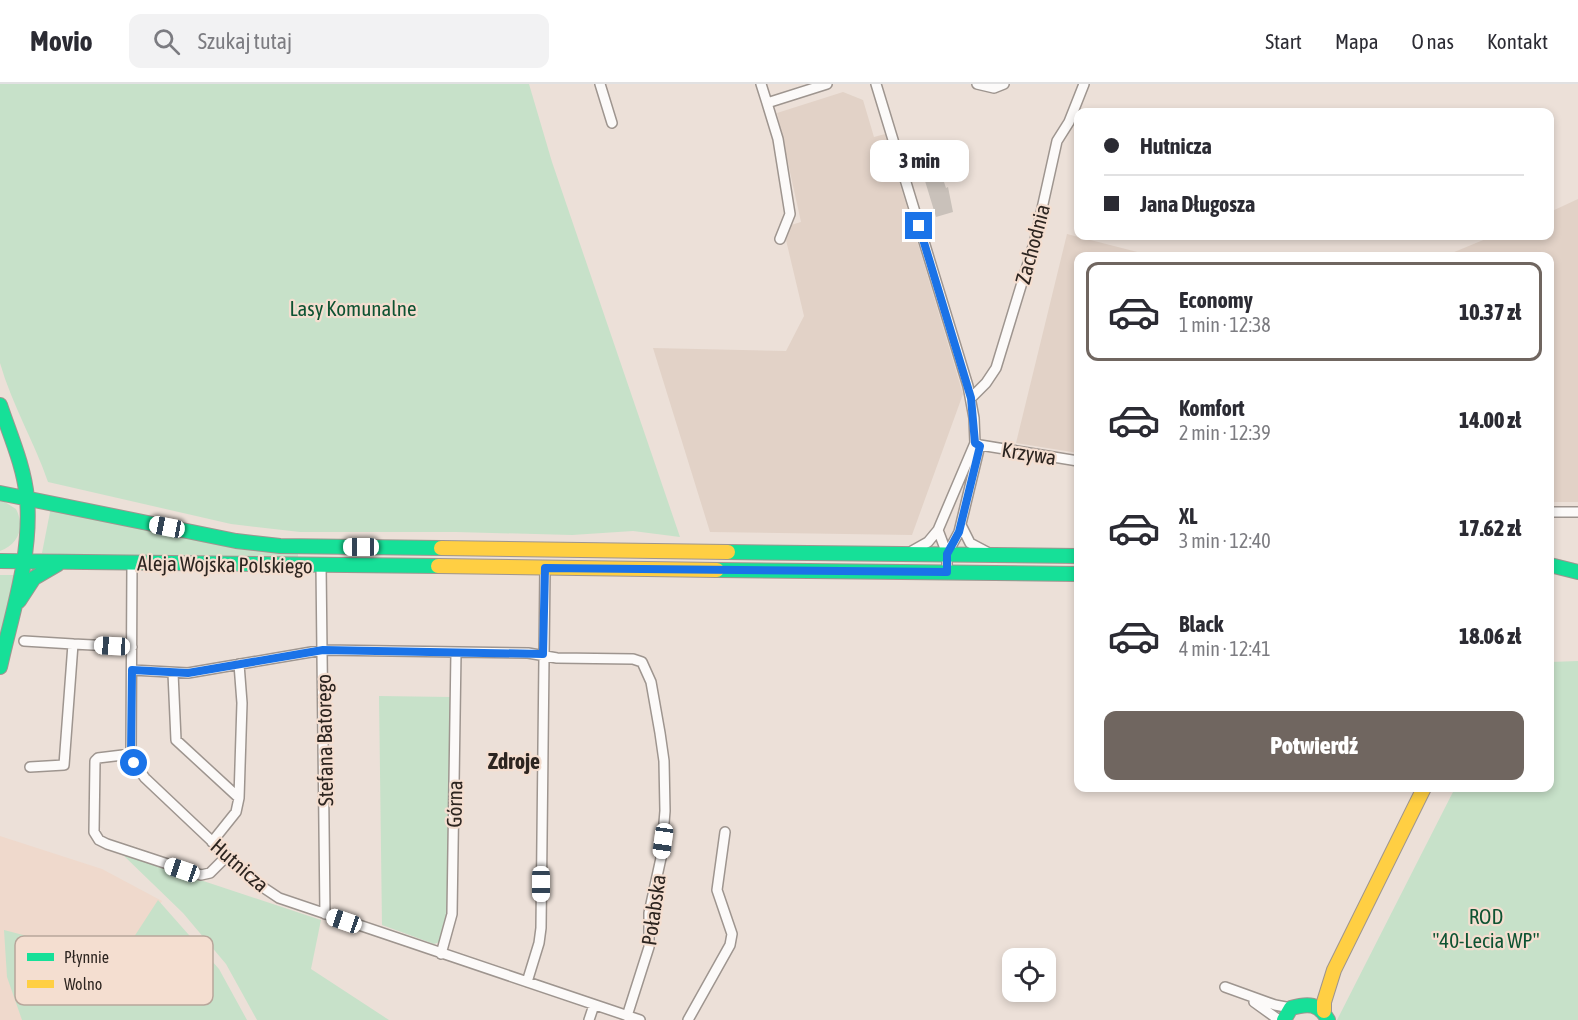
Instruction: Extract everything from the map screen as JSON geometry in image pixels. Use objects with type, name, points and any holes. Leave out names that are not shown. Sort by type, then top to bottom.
[{"type":"main road","points":[[0,405],[27,497],[27,530],[22,562],[0,667]]},
{"type":"main road","name":"Aleja Wojska Polskiego","points":[[0,493],[219,538],[265,545],[1074,556]]},
{"type":"main road","points":[[608,550],[608,568]]},
{"type":"main road","name":"Aleja Wojska Polskiego","points":[[0,561],[1074,574]]},
{"type":"main road","points":[[11,616],[30,582],[43,571],[65,562]]},
{"type":"main road","points":[[1554,566],[1578,574]]},
{"type":"main road","points":[[1554,576],[1578,574]]},
{"type":"main road","points":[[1326,1016],[1324,1002],[1334,970],[1422,792]]},
{"type":"main road","points":[[1287,1014],[1314,998],[1334,970]]},
{"type":"main road","points":[[1307,1003],[1318,1006],[1326,1016]]},
{"type":"street","points":[[600,84],[612,123]]},
{"type":"street","points":[[761,84],[777,139],[790,214],[780,239]]},
{"type":"street","points":[[767,103],[827,84]]},
{"type":"street","points":[[876,84],[971,398],[977,444],[961,525],[955,543],[947,554]]},
{"type":"street","points":[[977,84],[994,88],[1004,84]]},
{"type":"street","name":"Zachodnia","points":[[1075,108],[1084,84]]},
{"type":"street","name":"Zachodnia","points":[[971,398],[986,383],[996,368],[1035,240],[1057,141],[1074,109]]},
{"type":"street","points":[[901,554],[919,549],[938,530],[977,444]]},
{"type":"street","name":"Krzywa","points":[[977,444],[1074,460]]},
{"type":"street","points":[[1554,512],[1578,512]]},
{"type":"street","points":[[961,525],[970,543],[995,555]]},
{"type":"street","points":[[938,530],[947,554],[947,572]]},
{"type":"street","points":[[132,563],[131,754],[98,758],[95,761],[94,832],[96,838],[107,844],[201,875],[210,873],[227,856]]},
{"type":"street","name":"Stefana Batorego","points":[[321,565],[325,914]]},
{"type":"street","points":[[527,982],[539,943],[540,928],[545,568]]},
{"type":"street","points":[[24,641],[132,647]]},
{"type":"street","points":[[30,767],[64,765],[73,644]]},
{"type":"street","points":[[132,670],[188,673],[323,650],[543,654]]},
{"type":"street","name":"Górna","points":[[441,954],[452,914],[456,651]]},
{"type":"street","name":"Połabska","points":[[543,654],[557,658],[633,659],[642,662],[651,682],[665,774],[665,811],[661,858],[649,913],[649,947],[627,1016]]},
{"type":"street","points":[[212,842],[236,812],[239,798],[242,703],[239,664]]},
{"type":"street","points":[[173,673],[176,740],[239,798]]},
{"type":"street","name":"Hutnicza","points":[[131,754],[144,778],[267,891],[325,914],[640,1020]]},
{"type":"street","points":[[688,1020],[730,945],[732,934],[717,890],[725,832]]},
{"type":"street","points":[[1225,987],[1287,1014]]},
{"type":"street","points":[[1245,996],[1279,1020]]},
{"type":"street","points":[[589,1020],[594,1005]]},
{"type":"shaded area","points":[[843,92],[863,100],[874,137],[885,134],[963,394],[912,535],[710,532],[653,348],[786,351],[804,316],[786,240],[791,225],[801,222],[777,113]]},
{"type":"shaded area","points":[[1578,199],[1578,502],[1554,502],[1554,252],[1454,252],[1483,240],[1554,240],[1554,210]]},
{"type":"shaded area","points":[[1067,234],[1074,236],[1074,240],[1090,240],[1137,252],[1074,252],[1074,452],[1016,443]]},
{"type":"shaded area","points":[[0,836],[102,869],[162,901],[139,936],[15,936],[15,1005],[130,1005],[132,1020],[0,1020]]},
{"type":"green space","name":"Lasy Komunalne","points":[[0,84],[529,84],[552,162],[680,537],[633,531],[572,535],[300,532],[231,524],[48,482],[0,363]]},
{"type":"green space","points":[[0,499],[16,509],[20,528],[12,544],[0,551]]},
{"type":"green space","points":[[51,507],[298,551],[298,560],[132,558],[42,553]]},
{"type":"green space","points":[[0,575],[14,575],[0,642]]},
{"type":"green space","name":"ROD \"40-Lecia WP\"","points":[[1578,661],[1578,1020],[1337,1020],[1453,792],[1554,792],[1554,662]]},
{"type":"green space","points":[[379,696],[451,697],[448,917],[440,942],[434,944],[382,925]]},
{"type":"green space","points":[[122,854],[321,920],[311,969],[389,1020],[257,1020],[226,964],[213,949],[213,936],[202,936],[183,913]]},
{"type":"green space","points":[[158,900],[190,936],[135,936]]},
{"type":"green space","points":[[4,930],[27,936],[15,936],[15,1000],[7,977]]},
{"type":"green space","points":[[213,962],[247,1020],[22,1020],[17,1005],[213,1005]]},
{"type":"building","points":[[942,176],[946,188],[948,187],[953,212],[936,217],[925,181]]},
{"type":"traffic: fast","points":[[0,405],[23,474],[28,519],[20,584],[0,667]]},
{"type":"traffic: fast","points":[[0,493],[236,541],[280,546],[441,548]]},
{"type":"traffic: fast","points":[[728,552],[1074,556]]},
{"type":"traffic: fast","points":[[0,561],[438,566]]},
{"type":"traffic: fast","points":[[19,601],[34,578],[58,564]]},
{"type":"traffic: fast","points":[[1554,566],[1578,572]]},
{"type":"traffic: fast","points":[[717,570],[1074,574]]},
{"type":"traffic: fast","points":[[1284,1020],[1291,1008],[1303,1005],[1317,1007],[1328,1020]]},
{"type":"traffic: slow","points":[[441,548],[728,552]]},
{"type":"traffic: slow","points":[[438,566],[717,570]]},
{"type":"traffic: slow","points":[[1324,1011],[1324,1002],[1334,970],[1422,792]]},
{"type":"district","name":"Zdroje","points":[[514,761]]},
{"type":"route","points":[[134,763],[131,754],[132,670],[188,673],[323,650],[543,654],[545,568],[947,572],[947,554],[959,532],[980,446],[975,443],[974,418],[968,386],[919,226]]}]
